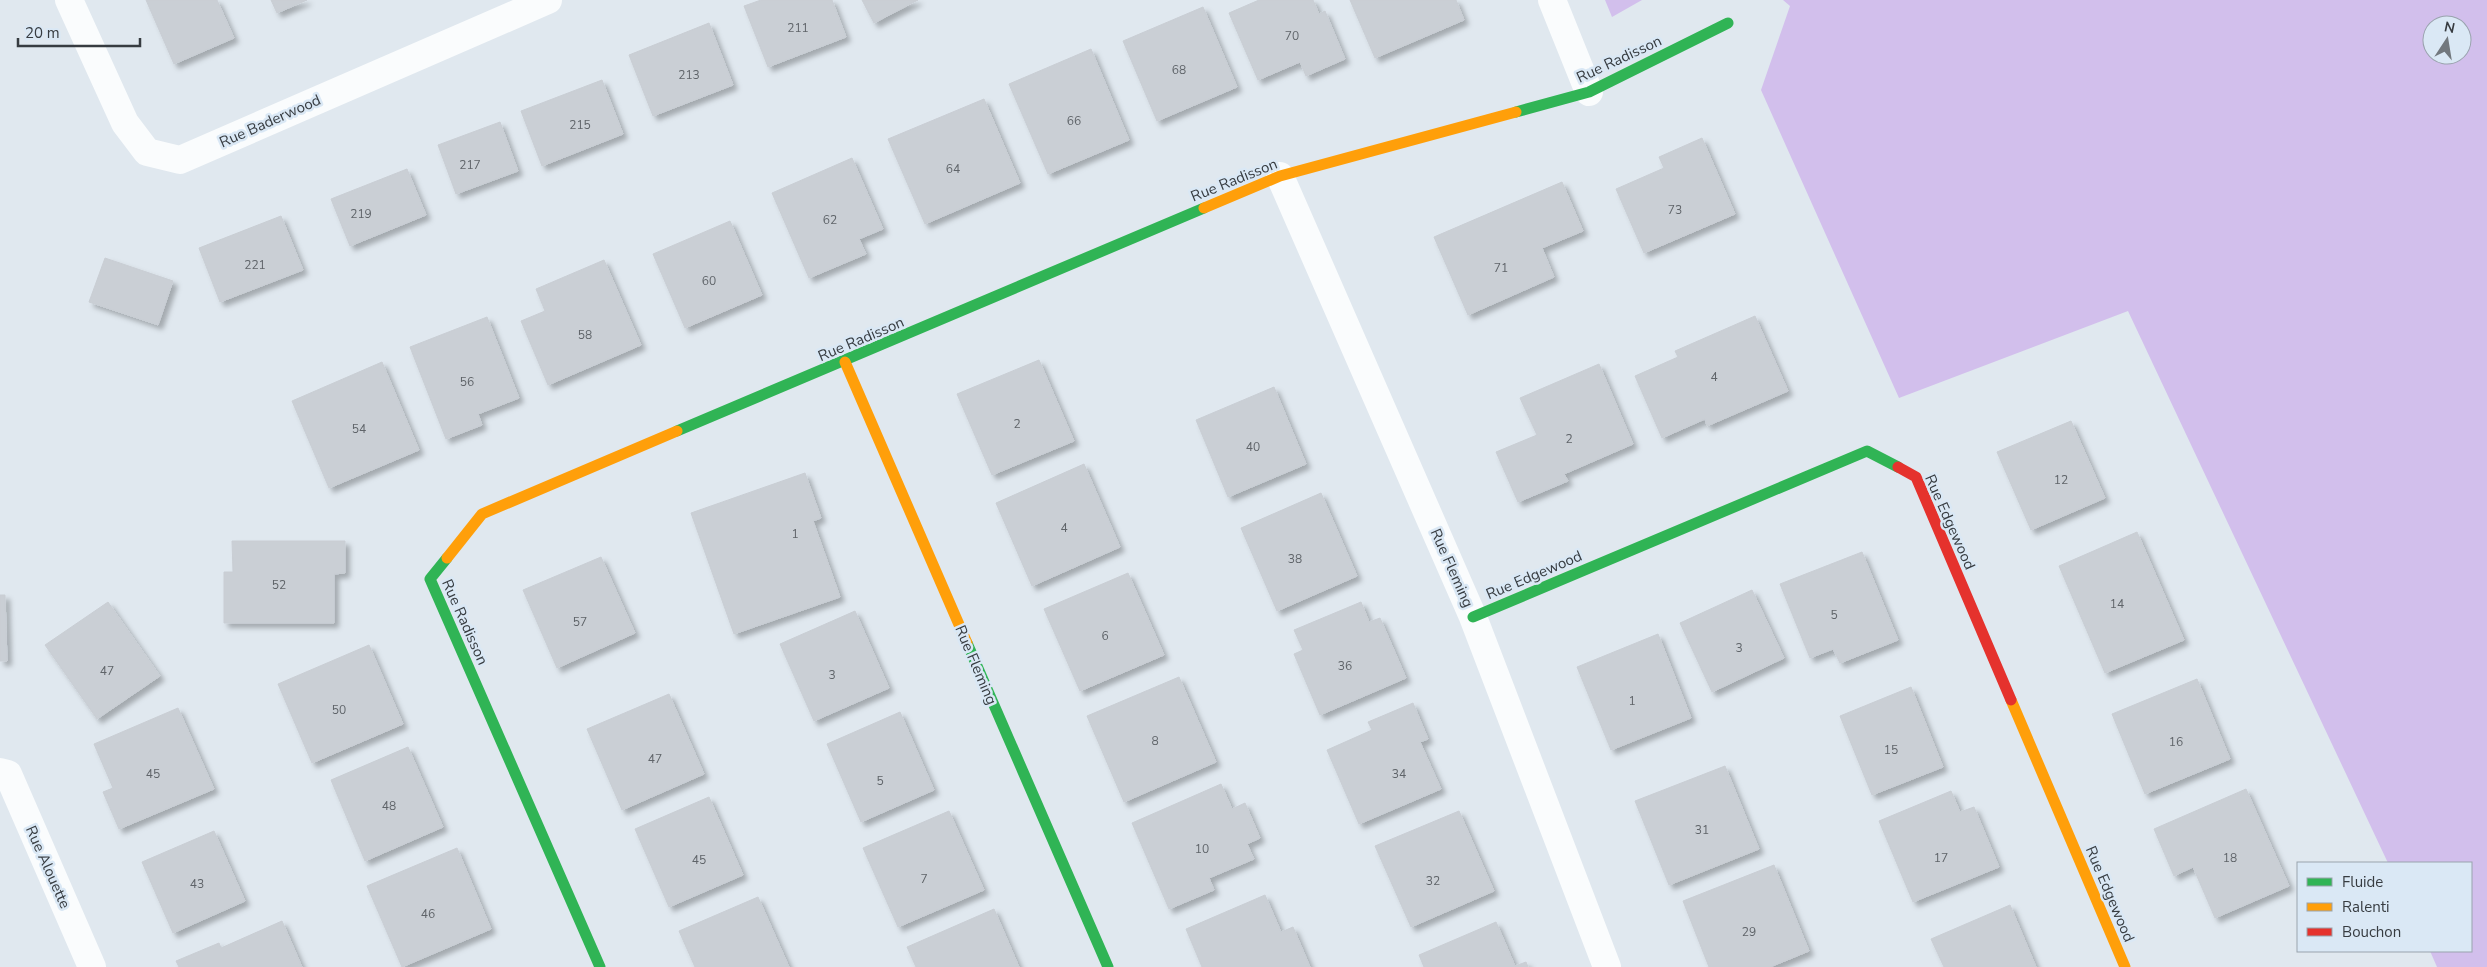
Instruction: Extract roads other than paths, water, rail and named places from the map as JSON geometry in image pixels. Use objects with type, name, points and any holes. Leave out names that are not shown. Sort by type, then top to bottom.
[{"type":"street","name":"Rue Baderwood","points":[[69,0],[125,124],[147,152],[180,160],[548,0]]},
{"type":"street","points":[[1552,0],[1589,92]]},
{"type":"street","name":"Rue Radisson","points":[[600,967],[430,579],[482,514],[845,362],[1280,176],[1589,92],[1728,23]]},
{"type":"street","name":"Rue Fleming","points":[[1280,176],[1473,617],[1607,967]]},
{"type":"street","name":"Rue Fleming","points":[[845,362],[1108,967]]},
{"type":"street","name":"Rue Edgewood","points":[[1473,617],[1867,451],[1916,477],[2125,967]]},
{"type":"street","name":"Rue Alouette","points":[[0,772],[8,774],[92,967]]}]
